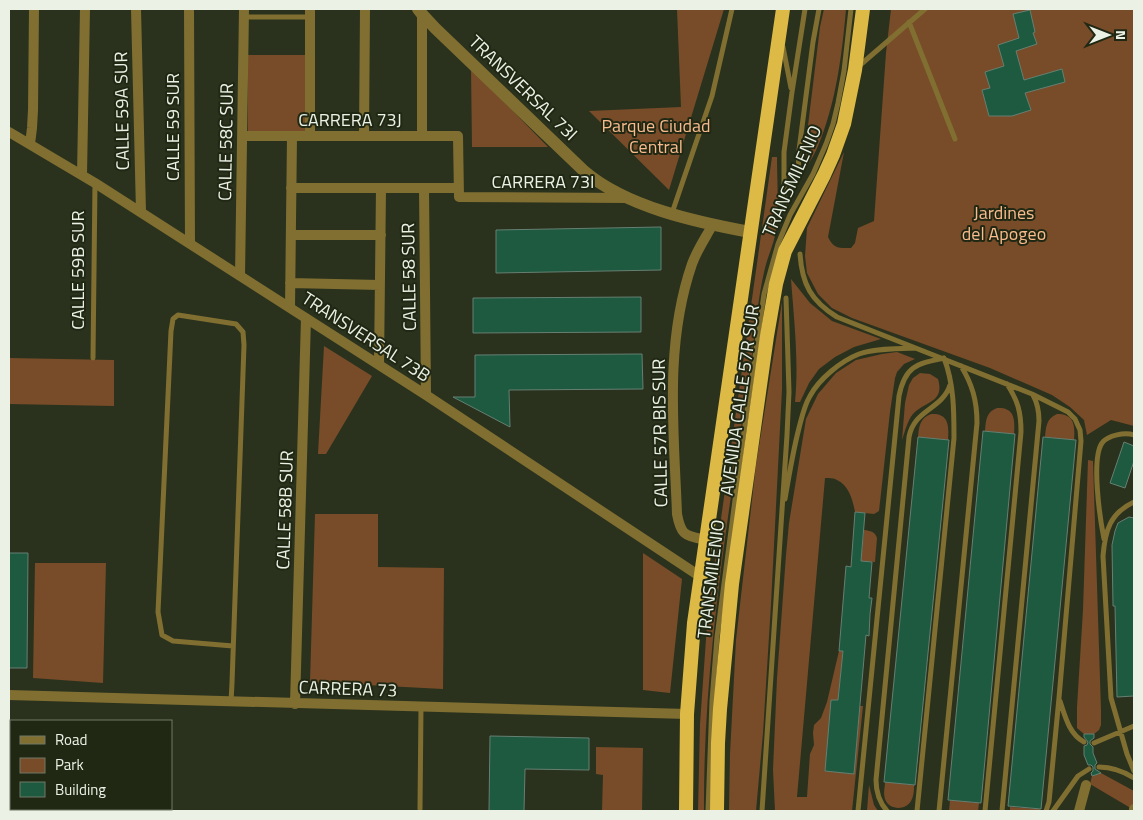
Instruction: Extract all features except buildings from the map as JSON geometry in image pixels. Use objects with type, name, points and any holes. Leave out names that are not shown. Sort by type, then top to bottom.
[{"type":"highway","name":"AVENIDA CALLE 57R SUR","points":[[686,811],[687,714],[694,622],[783,9]]},
{"type":"highway","name":"AVENIDA CALLE 57R SUR","points":[[717,811],[720,709],[732,584],[776,284],[791,239],[833,155],[844,124],[855,70],[863,9]]},
{"type":"street","points":[[30,144],[33,110],[34,9]]},
{"type":"street","points":[[82,175],[85,9]]},
{"type":"street","name":"CALLE 59A SUR","points":[[136,9],[141,212]]},
{"type":"street","name":"CALLE 59 SUR","points":[[188,9],[190,244]]},
{"type":"street","points":[[364,9],[364,136]]},
{"type":"street","points":[[420,12],[422,136]]},
{"type":"street","name":"TRANSVERSAL 73I","points":[[420,12],[584,171],[604,186],[628,198],[672,213],[750,232]]},
{"type":"street","name":"CALLE 58C SUR","points":[[240,276],[244,13]]},
{"type":"street","points":[[310,13],[310,136]]},
{"type":"street","name":"TRANSVERSAL 73B","points":[[9,132],[95,183],[380,365],[701,577]]},
{"type":"street","name":"CARRERA 73J","points":[[242,136],[458,136],[458,193]]},
{"type":"street","points":[[290,308],[292,136]]},
{"type":"street","name":"CARRERA 73I","points":[[292,188],[424,188],[458,193],[628,198]]},
{"type":"street","points":[[380,365],[381,188]]},
{"type":"street","name":"CALLE 58 SUR","points":[[424,188],[426,395]]},
{"type":"street","name":"CALLE 57R BIS SUR","points":[[706,540],[684,533],[679,525],[672,403],[674,353],[682,301],[692,263],[713,224]]},
{"type":"street","points":[[291,235],[381,235]]},
{"type":"street","points":[[290,283],[380,285]]},
{"type":"street","name":"CALLE 58B SUR","points":[[295,704],[306,318]]},
{"type":"street","name":"CARRERA 73","points":[[9,695],[687,714]]},
{"type":"street","points":[[1079,811],[1086,785]]},
{"type":"lane","points":[[672,213],[712,96],[732,9]]},
{"type":"lane","name":"TRANSMILENIO","points":[[784,205],[784,152],[805,9]]},
{"type":"lane","name":"TRANSMILENIO","points":[[798,178],[799,150],[819,9]]},
{"type":"lane","name":"TRANSMILENIO","points":[[708,811],[712,701],[717,638],[764,294],[778,244],[790,215],[826,144],[833,124],[844,72],[851,9]]},
{"type":"lane","points":[[855,70],[924,9]]},
{"type":"lane","points":[[244,13],[310,13]]},
{"type":"lane","points":[[909,22],[955,140]]},
{"type":"lane","name":"TRANSMILENIO","points":[[780,32],[792,92]]},
{"type":"lane","name":"CALLE 59B SUR","points":[[93,358],[95,183]]},
{"type":"lane","name":"TRANSMILENIO","points":[[800,254],[806,284],[816,301],[828,312],[1032,394],[1068,412],[1080,430],[1080,450],[1059,698],[1046,811]]},
{"type":"lane","name":"TRANSMILENIO","points":[[764,811],[788,392],[786,298]]},
{"type":"lane","points":[[231,702],[244,345],[243,332],[236,324],[178,315],[173,319],[171,331],[158,612],[162,635],[173,641],[233,646]]},
{"type":"lane","name":"TRANSMILENIO","points":[[780,528],[796,438],[810,395],[825,376],[840,364],[858,354],[877,350],[918,348]]},
{"type":"lane","points":[[858,811],[899,396],[907,373],[923,363],[944,358],[951,380],[954,438],[917,811]]},
{"type":"lane","points":[[939,811],[977,422],[974,392],[969,379],[960,365]]},
{"type":"lane","points":[[887,811],[878,795],[876,780],[909,438],[917,418],[939,402],[946,394],[951,380]]},
{"type":"lane","points":[[986,811],[1021,432],[1020,410],[1007,384]]},
{"type":"lane","points":[[1002,811],[1039,421],[1037,401],[1032,394]]},
{"type":"lane","points":[[1134,435],[1112,436],[1102,443],[1097,456],[1098,510],[1104,540],[1111,698],[1120,732],[1134,771]]},
{"type":"lane","points":[[1104,540],[1110,524],[1117,513],[1133,503]]},
{"type":"lane","name":"TRANSMILENIO","points":[[1059,698],[1068,725],[1074,735],[1084,742]]},
{"type":"lane","points":[[420,809],[421,707]]},
{"type":"lane","points":[[1094,743],[1134,726]]},
{"type":"lane","points":[[1099,767],[1118,770],[1134,778]]},
{"type":"lane","points":[[1053,811],[1078,776],[1089,769]]},
{"type":"green space","name":"Parque Ciudad Central","points":[[677,9],[724,9],[669,190],[589,111],[681,107]]},
{"type":"green space","points":[[824,9],[846,9],[834,96],[818,146],[807,166],[806,142],[820,27]]},
{"type":"green space","name":"Jardines del Apogeo","points":[[891,9],[1134,9],[1134,426],[1111,420],[1087,435],[1084,420],[1070,407],[1052,395],[990,368],[852,318],[832,308],[818,294],[807,273],[805,256],[807,228],[844,152],[828,237],[832,244],[837,247],[851,248],[855,243],[858,228],[874,221]]},
{"type":"green space","points":[[248,55],[305,55],[305,132],[248,132]]},
{"type":"green space","points":[[471,68],[548,147],[472,147]]},
{"type":"green space","points":[[772,157],[777,157],[778,202],[776,229],[759,297],[720,578],[708,694],[704,811],[698,811],[700,724],[708,611]]},
{"type":"green space","points":[[791,279],[810,303],[832,321],[881,339],[854,347],[835,357],[819,369],[809,383],[800,402],[795,402],[795,325]]},
{"type":"green space","points":[[782,302],[782,389],[771,604],[756,811],[729,811],[736,640],[756,465]]},
{"type":"green space","points":[[324,346],[372,376],[326,454],[318,454]]},
{"type":"green space","points":[[897,352],[915,359],[904,364],[897,372],[895,378],[879,511],[874,514],[855,512],[852,498],[845,486],[836,479],[825,478],[797,797],[807,797],[810,754],[814,745],[814,725],[821,718],[827,702],[839,651],[843,651],[838,700],[825,771],[854,773],[860,706],[863,706],[852,811],[775,811],[773,770],[777,678],[786,555],[789,523],[806,419],[818,394],[836,373],[856,360]]},
{"type":"green space","points":[[9,358],[114,360],[114,406],[9,404]]},
{"type":"green space","points":[[920,373],[930,374],[938,379],[939,393],[933,401],[913,414],[902,440],[905,403],[909,385],[913,378]]},
{"type":"green space","points":[[997,408],[1003,408],[1013,415],[1014,434],[985,431],[986,420],[989,414]]},
{"type":"green space","points":[[931,414],[937,414],[947,421],[948,440],[918,437],[921,423],[924,418]]},
{"type":"green space","points":[[1057,414],[1067,416],[1073,422],[1074,440],[1045,437],[1049,421]]},
{"type":"green space","points":[[1088,460],[1093,461],[1101,710],[1101,725],[1094,734],[1084,734],[1077,728]]},
{"type":"green space","points":[[315,514],[378,514],[378,567],[444,568],[443,689],[310,682]]},
{"type":"green space","points":[[864,530],[874,533],[877,538],[875,562],[861,561]]},
{"type":"green space","points":[[643,553],[682,579],[670,693],[643,690]]},
{"type":"green space","points":[[35,563],[106,563],[103,683],[33,678]]},
{"type":"green space","points":[[596,747],[643,748],[642,811],[602,811],[603,775],[596,774]]},
{"type":"green space","points":[[1101,773],[1134,791],[1134,810],[1090,784],[1092,776]]},
{"type":"green space","points":[[885,782],[914,785],[911,801],[901,808],[893,807],[887,803],[884,795]]},
{"type":"green space","points":[[869,785],[874,805],[878,811],[867,811]]},
{"type":"green space","points":[[950,800],[979,803],[978,811],[949,811]]},
{"type":"green space","points":[[1010,807],[1040,809],[1039,811],[1010,811]]}]
